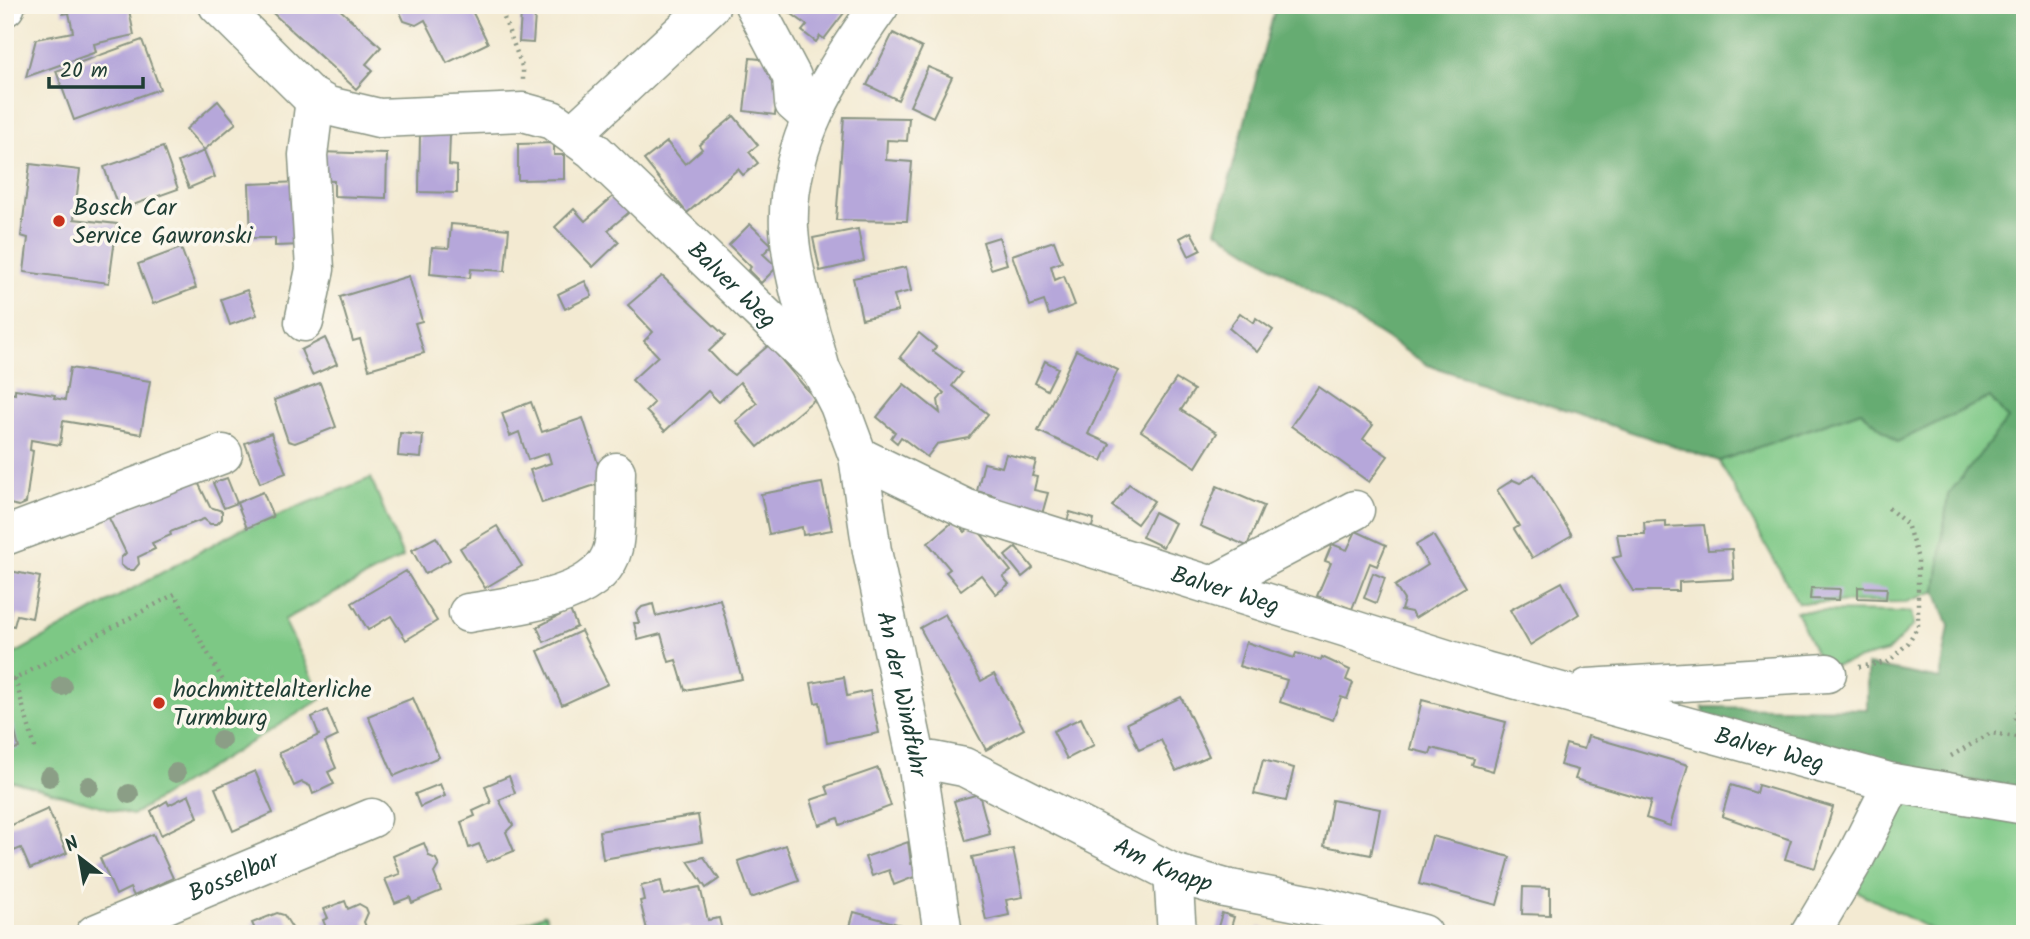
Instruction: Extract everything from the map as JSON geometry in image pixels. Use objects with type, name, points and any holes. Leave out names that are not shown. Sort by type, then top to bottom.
[{"type":"street","name":"Balver Weg","points":[[218,5],[315,99],[347,113],[379,118],[523,112],[552,121],[573,134],[821,370],[839,405],[858,456],[967,509],[1551,688],[1906,785],[2025,805]]},
{"type":"street","points":[[573,134],[711,5]]},
{"type":"street","points":[[754,5],[792,78],[794,103],[811,118]]},
{"type":"street","points":[[821,370],[789,229],[791,184],[805,130],[829,82],[880,5]]},
{"type":"street","points":[[304,322],[315,269],[308,155],[315,99]]},
{"type":"street","points":[[5,536],[223,454]]},
{"type":"street","name":"An der Windfuhr","points":[[858,456],[872,551],[917,762],[943,934]]},
{"type":"street","points":[[468,613],[567,594],[600,571],[612,549],[616,472]]},
{"type":"street","points":[[1213,585],[1355,510]]},
{"type":"street","points":[[1551,688],[1827,673]]},
{"type":"street","name":"Am Knapp","points":[[917,762],[933,761],[964,766],[1173,873],[1225,888],[1323,906],[1423,934]]},
{"type":"street","points":[[1810,934],[1854,860],[1906,785]]},
{"type":"street","name":"Bosselbar","points":[[95,934],[372,818]]},
{"type":"street","points":[[1173,873],[1177,934]]},
{"type":"path","points":[[499,5],[523,69],[523,112]]},
{"type":"path","points":[[1827,673],[1888,662],[1908,643],[1918,626],[1918,559],[1907,524],[1886,506]]},
{"type":"path","points":[[5,678],[15,680],[175,594],[226,686]]},
{"type":"path","points":[[15,680],[36,751]]},
{"type":"path","points":[[1906,785],[1936,761],[1954,755],[1991,733],[2016,737],[2020,730],[2015,720],[2025,688]]},
{"type":"green space","points":[[1276,5],[2025,5],[2025,788],[1890,770],[1705,720],[1703,707],[1867,709],[1867,665],[1940,679],[1949,626],[1936,591],[1948,495],[2008,419],[1990,397],[1897,442],[1861,411],[1719,461],[1428,365],[1216,230]]},
{"type":"green space","points":[[1990,397],[2008,419],[1948,495],[1936,591],[1906,602],[1798,603],[1719,461],[1861,411],[1897,442]]},
{"type":"green space","points":[[371,478],[403,557],[284,620],[323,698],[132,815],[5,779],[5,659],[239,530]]},
{"type":"green space","points":[[1796,611],[1911,612],[1914,625],[1887,652],[1833,666],[1819,661]]},
{"type":"green space","points":[[1897,788],[2025,811],[2025,934],[1940,934],[1854,890]]},
{"type":"green space","points":[[545,914],[553,934],[497,934]]},
{"type":"building","points":[[61,5],[128,5],[134,35],[94,44],[96,52],[26,77],[36,39],[73,32],[69,13],[63,14]]},
{"type":"building","points":[[264,5],[335,5],[381,47],[366,64],[373,70],[356,89]]},
{"type":"building","points":[[401,5],[469,5],[488,43],[447,63],[425,20],[416,25],[404,21],[399,10]]},
{"type":"building","points":[[794,5],[850,5],[824,39],[820,36],[816,42],[802,31],[807,25],[789,12]]},
{"type":"building","points":[[521,14],[535,15],[533,43],[519,42]]},
{"type":"building","points":[[893,33],[922,48],[898,100],[867,85]]},
{"type":"building","points":[[142,40],[160,89],[74,120],[56,71]]},
{"type":"building","points":[[750,58],[781,61],[775,115],[744,111]]},
{"type":"building","points":[[928,67],[952,77],[933,117],[910,106]]},
{"type":"building","points":[[218,101],[236,123],[204,150],[186,129]]},
{"type":"building","points":[[734,116],[758,145],[749,152],[758,163],[743,175],[738,169],[687,213],[644,160],[667,142],[685,164],[702,149],[699,145]]},
{"type":"building","points":[[844,117],[909,118],[907,141],[887,140],[886,160],[912,162],[907,221],[836,220]]},
{"type":"building","points":[[420,133],[450,134],[449,165],[457,166],[457,193],[419,192]]},
{"type":"building","points":[[554,143],[554,155],[564,155],[564,179],[518,180],[518,144]]},
{"type":"building","points":[[163,147],[178,189],[119,210],[104,167]]},
{"type":"building","points":[[204,151],[215,177],[189,188],[178,162]]},
{"type":"building","points":[[317,152],[387,154],[386,198],[334,196],[334,181],[317,180]]},
{"type":"building","name":"Bosch Car Service Gawronski","points":[[30,164],[80,170],[74,219],[117,224],[109,283],[24,272],[28,238],[21,236]]},
{"type":"building","points":[[302,182],[302,245],[275,246],[275,238],[251,238],[249,184]]},
{"type":"building","points":[[617,193],[633,209],[608,230],[619,242],[593,267],[555,227],[574,209],[585,221]]},
{"type":"building","points":[[451,224],[509,229],[505,271],[471,269],[470,278],[430,274],[432,247],[449,248]]},
{"type":"building","points":[[750,224],[772,245],[763,254],[777,267],[761,283],[748,270],[751,267],[729,245]]},
{"type":"building","points":[[858,229],[864,261],[820,271],[813,238]]},
{"type":"building","points":[[1191,232],[1201,250],[1189,256],[1180,238]]},
{"type":"building","points":[[999,237],[1007,264],[991,269],[983,242]]},
{"type":"building","points":[[1054,241],[1062,262],[1051,266],[1055,280],[1064,276],[1075,305],[1049,315],[1044,301],[1030,306],[1012,255]]},
{"type":"building","points":[[181,248],[196,288],[153,304],[138,264]]},
{"type":"building","points":[[906,267],[911,291],[894,295],[898,311],[862,319],[853,278]]},
{"type":"building","points":[[409,276],[422,321],[415,323],[424,353],[369,369],[360,339],[353,341],[340,297]]},
{"type":"building","points":[[662,276],[725,336],[709,351],[727,370],[734,375],[769,345],[815,399],[758,447],[736,421],[757,403],[740,382],[719,402],[708,391],[665,431],[646,411],[654,403],[632,380],[658,356],[644,341],[653,332],[628,305]]},
{"type":"building","points":[[585,281],[592,296],[565,309],[558,294]]},
{"type":"building","points":[[247,290],[257,315],[230,325],[221,299]]},
{"type":"building","points":[[1240,313],[1254,323],[1256,318],[1273,330],[1257,352],[1229,328]]},
{"type":"building","points":[[919,333],[936,347],[933,351],[962,373],[952,386],[988,414],[969,438],[937,444],[927,457],[901,437],[897,443],[891,438],[895,432],[877,417],[904,384],[940,413],[938,400],[944,393],[900,357]]},
{"type":"building","points":[[325,338],[337,364],[312,375],[301,350]]},
{"type":"building","points":[[1076,350],[1118,370],[1088,434],[1110,444],[1102,461],[1038,431]]},
{"type":"building","points":[[1045,361],[1058,368],[1047,390],[1035,383]]},
{"type":"building","points":[[70,368],[150,381],[141,434],[63,421],[60,445],[31,440],[30,450],[33,451],[26,503],[19,506],[5,503],[5,461],[10,435],[5,434],[5,392],[15,394],[15,389],[55,395],[54,398],[65,400]]},
{"type":"building","points":[[1176,379],[1194,390],[1181,410],[1217,433],[1196,467],[1141,431]]},
{"type":"building","points":[[320,383],[336,427],[295,443],[288,441],[274,400]]},
{"type":"building","points":[[1318,387],[1373,425],[1363,439],[1388,456],[1369,482],[1291,426]]},
{"type":"building","points":[[531,402],[542,432],[583,418],[604,482],[542,503],[530,470],[551,463],[548,453],[528,460],[519,432],[510,436],[502,413]]},
{"type":"building","points":[[271,433],[286,473],[260,483],[245,443]]},
{"type":"building","points":[[400,433],[423,435],[421,458],[398,456]]},
{"type":"building","points":[[1006,454],[1036,461],[1032,476],[1037,477],[1034,490],[1048,493],[1042,514],[994,502],[995,496],[977,491],[984,463],[1002,467]]},
{"type":"building","points":[[194,474],[210,507],[222,511],[222,519],[217,524],[210,524],[204,519],[170,532],[171,535],[152,543],[155,549],[138,557],[139,564],[134,570],[127,570],[121,565],[121,558],[126,553],[107,514]]},
{"type":"building","points":[[1534,474],[1572,535],[1532,558],[1514,529],[1519,526],[1497,490],[1513,480],[1520,483]]},
{"type":"building","points":[[227,478],[237,503],[224,508],[213,483]]},
{"type":"building","points":[[822,483],[832,530],[803,535],[802,527],[769,534],[761,494]]},
{"type":"building","points":[[1129,484],[1154,501],[1137,524],[1112,506]]},
{"type":"building","points":[[1217,486],[1264,506],[1247,546],[1200,526]]},
{"type":"building","points":[[263,492],[273,517],[247,528],[237,503]]},
{"type":"building","points":[[1070,512],[1094,519],[1091,531],[1066,524]]},
{"type":"building","points":[[1154,512],[1175,523],[1163,547],[1142,537]]},
{"type":"building","points":[[955,520],[965,532],[974,525],[1011,571],[1003,577],[1009,584],[996,594],[981,575],[961,590],[946,572],[950,569],[928,543]]},
{"type":"building","points":[[1666,521],[1666,527],[1704,525],[1708,550],[1732,549],[1734,579],[1679,582],[1679,591],[1633,591],[1613,558],[1621,556],[1617,534],[1645,534],[1644,522]]},
{"type":"building","points":[[497,526],[522,566],[485,588],[460,548]]},
{"type":"building","points":[[1356,531],[1386,545],[1377,566],[1370,563],[1352,609],[1317,596],[1331,563],[1325,561],[1332,544],[1347,550]]},
{"type":"building","points":[[1433,535],[1465,587],[1415,618],[1411,612],[1401,610],[1404,600],[1395,586],[1428,565],[1416,545]]},
{"type":"building","points":[[436,537],[450,560],[425,574],[412,550]]},
{"type":"building","points":[[1016,547],[1033,568],[1022,577],[1005,556]]},
{"type":"building","points":[[5,570],[40,577],[32,618],[17,615],[14,626],[5,624]]},
{"type":"building","points":[[406,571],[437,621],[406,640],[391,616],[368,630],[352,603]]},
{"type":"building","points":[[1373,573],[1385,578],[1376,603],[1364,598]]},
{"type":"building","points":[[1562,582],[1579,614],[1530,645],[1510,610]]},
{"type":"building","points":[[1858,587],[1887,588],[1886,599],[1858,598]]},
{"type":"building","points":[[1811,588],[1840,589],[1839,600],[1810,599]]},
{"type":"building","points":[[720,599],[742,679],[685,690],[676,660],[669,662],[661,634],[638,640],[634,623],[639,623],[636,613],[642,607],[653,604],[656,616]]},
{"type":"building","points":[[570,610],[577,627],[544,642],[537,627]]},
{"type":"building","points":[[945,614],[981,681],[994,674],[1024,729],[986,750],[920,628]]},
{"type":"building","points":[[581,631],[608,684],[562,705],[538,651]]},
{"type":"building","points":[[1246,642],[1294,658],[1296,653],[1321,660],[1322,657],[1350,670],[1346,680],[1353,683],[1347,699],[1341,697],[1333,720],[1280,702],[1287,680],[1239,666]]},
{"type":"building","points":[[844,677],[847,696],[870,691],[879,733],[827,743],[820,702],[815,703],[811,683]]},
{"type":"building","points":[[1181,697],[1209,756],[1176,771],[1161,740],[1139,750],[1127,723]]},
{"type":"building","points":[[413,698],[439,757],[394,776],[368,716]]},
{"type":"building","points":[[1422,700],[1506,722],[1493,771],[1472,765],[1474,759],[1432,748],[1430,754],[1410,749]]},
{"type":"building","points":[[327,710],[338,736],[325,742],[336,768],[328,772],[334,784],[313,794],[310,786],[302,782],[294,786],[279,753],[319,735],[312,717]]},
{"type":"building","points":[[1081,718],[1094,745],[1067,759],[1053,731]]},
{"type":"building","points":[[12,721],[19,748],[5,751],[5,723]]},
{"type":"building","points":[[1588,736],[1688,765],[1670,826],[1646,818],[1651,801],[1575,779],[1578,770],[1560,765],[1566,744],[1584,749]]},
{"type":"building","points":[[1263,760],[1294,768],[1286,801],[1254,794]]},
{"type":"building","points":[[878,768],[891,806],[840,825],[838,818],[819,825],[811,800],[829,794],[826,786]]},
{"type":"building","points":[[255,771],[273,813],[233,831],[215,788]]},
{"type":"building","points":[[509,776],[515,793],[499,800],[513,825],[506,832],[514,851],[487,862],[479,844],[469,848],[461,822],[475,816],[473,811],[491,803],[485,786]]},
{"type":"building","points":[[440,784],[445,796],[420,807],[415,794]]},
{"type":"building","points":[[1731,785],[1756,793],[1758,785],[1833,807],[1815,868],[1785,859],[1791,840],[1722,816]]},
{"type":"building","points":[[979,794],[990,834],[966,841],[954,801]]},
{"type":"building","points":[[189,795],[198,817],[161,835],[151,811],[167,801],[169,805]]},
{"type":"building","points":[[1332,800],[1380,809],[1371,855],[1324,846]]},
{"type":"building","points":[[48,809],[67,853],[30,869],[21,848],[14,851],[5,828]]},
{"type":"building","points":[[698,815],[702,842],[603,859],[599,831]]},
{"type":"building","points":[[153,834],[173,878],[134,896],[130,888],[116,895],[100,858]]},
{"type":"building","points":[[1432,836],[1510,857],[1497,905],[1419,884]]},
{"type":"building","points":[[908,842],[911,864],[914,864],[914,877],[894,885],[889,870],[872,876],[865,857]]},
{"type":"building","points":[[424,843],[429,856],[436,859],[439,865],[434,873],[441,891],[412,903],[410,897],[395,903],[385,879],[400,874],[393,856]]},
{"type":"building","points":[[786,845],[799,881],[751,898],[738,861]]},
{"type":"building","points":[[1013,849],[1023,897],[1006,900],[1009,915],[986,920],[972,857]]},
{"type":"building","points":[[704,857],[719,879],[706,888],[688,861]]},
{"type":"building","points":[[661,881],[664,895],[700,887],[708,920],[719,918],[723,934],[692,934],[690,926],[648,934],[640,901],[644,900],[641,886]]},
{"type":"building","points":[[1523,887],[1550,888],[1550,915],[1522,914]]},
{"type":"building","points":[[345,901],[348,909],[359,904],[366,908],[368,913],[364,922],[369,934],[319,934],[327,930],[323,920],[328,918],[324,909]]},
{"type":"building","points":[[854,912],[901,925],[899,934],[848,934]]},
{"type":"building","points":[[277,913],[284,915],[296,934],[257,934],[252,923]]},
{"type":"building","points":[[1222,913],[1234,917],[1229,934],[1216,934]]},
{"type":"building","points":[[1259,927],[1280,933],[1280,934],[1257,934]]},
{"type":"place","name":"Bosch Car Service Gawronski","points":[[59,221]]},
{"type":"place","name":"hochmittelalterliche Turmburg","points":[[159,703]]}]
